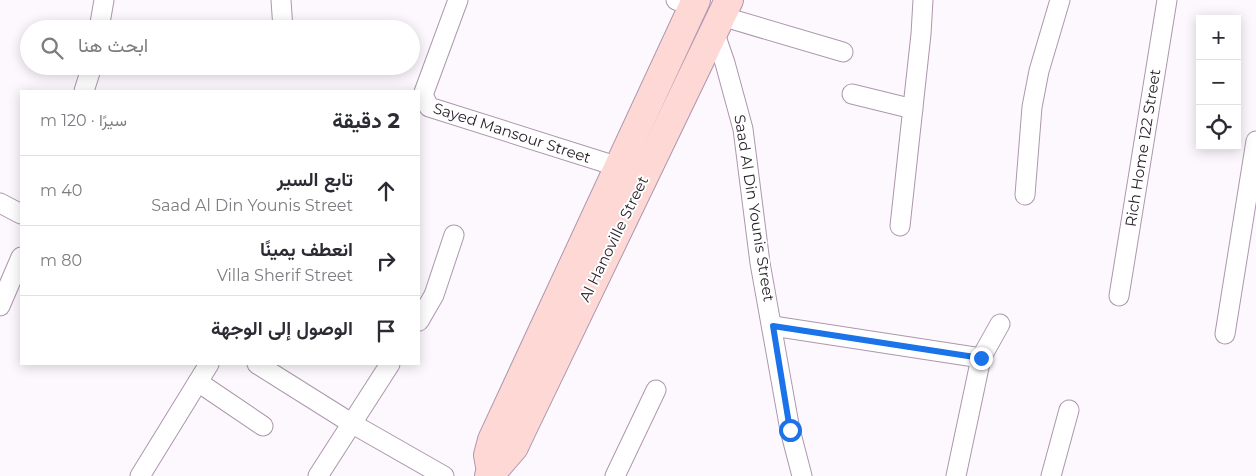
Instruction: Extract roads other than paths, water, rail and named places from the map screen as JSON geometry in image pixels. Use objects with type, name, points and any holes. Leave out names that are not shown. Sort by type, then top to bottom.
[{"type":"street","points":[[101,20],[104,0]]},
{"type":"street","points":[[281,0],[282,20]]},
{"type":"street","name":"Sayed Mansour Street","points":[[458,0],[423,96],[428,107],[619,167]]},
{"type":"street","points":[[900,226],[923,0]]},
{"type":"street","points":[[1025,195],[1032,107],[1039,71],[1060,0]]},
{"type":"street","name":"Rich Home 122 Street","points":[[1119,296],[1167,0]]},
{"type":"street","name":"Al Hanoville Street","points":[[490,474],[488,455],[492,440],[619,167],[688,2]]},
{"type":"street","points":[[721,15],[843,52]]},
{"type":"street","name":"Al Hanoville Street","points":[[490,474],[514,447],[721,15]]},
{"type":"street","name":"Saad Al Din Younis Street","points":[[721,15],[725,63],[743,129],[760,263],[773,326],[790,430],[802,476]]},
{"type":"street","points":[[84,90],[89,75]]},
{"type":"street","points":[[852,94],[913,109]]},
{"type":"street","points":[[1226,334],[1256,141]]},
{"type":"street","points":[[0,204],[20,214]]},
{"type":"street","points":[[420,318],[434,295],[454,235]]},
{"type":"street","points":[[0,306],[20,259]]},
{"type":"street","points":[[956,476],[981,358],[1000,324]]},
{"type":"street","points":[[773,326],[981,358]]},
{"type":"street","points":[[140,476],[208,365]]},
{"type":"street","points":[[259,365],[351,423],[444,476]]},
{"type":"street","points":[[318,476],[389,365]]},
{"type":"street","points":[[198,382],[263,426]]},
{"type":"street","points":[[616,476],[656,390]]},
{"type":"street","points":[[1051,476],[1069,410]]}]
